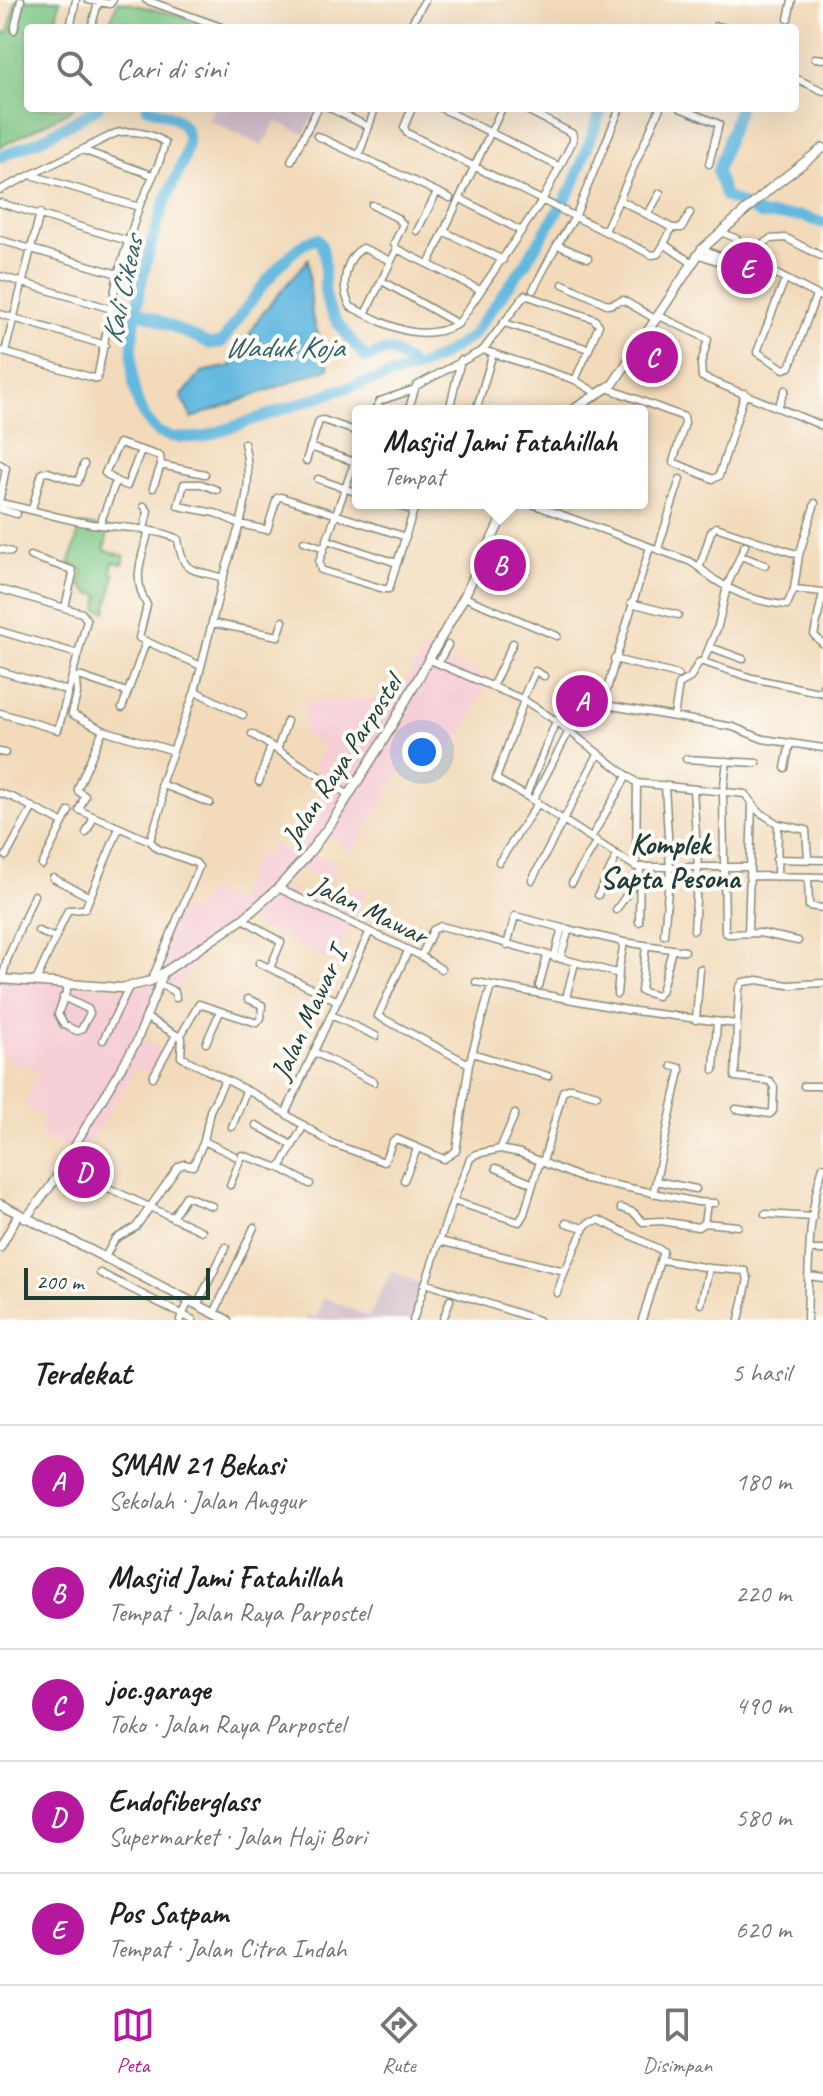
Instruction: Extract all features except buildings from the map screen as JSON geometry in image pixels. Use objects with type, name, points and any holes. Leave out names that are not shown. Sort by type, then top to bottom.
[{"type":"main road","points":[[581,405],[607,388],[637,349],[700,252],[823,148]]},
{"type":"main road","name":"Jalan Raya Parpostel","points":[[1,979],[129,987],[158,980],[243,919],[278,888],[306,857],[349,795],[434,661],[506,509]]},
{"type":"main road","points":[[0,1204],[227,1320]]},
{"type":"street","points":[[14,30],[21,0]]},
{"type":"street","points":[[71,24],[76,0]]},
{"type":"street","points":[[88,0],[110,4],[113,0]]},
{"type":"street","points":[[146,0],[213,24]]},
{"type":"street","points":[[411,24],[425,0]]},
{"type":"street","points":[[788,19],[792,0]]},
{"type":"street","points":[[92,24],[98,3]]},
{"type":"street","points":[[815,58],[823,59]]},
{"type":"street","points":[[799,80],[823,91]]},
{"type":"street","points":[[291,161],[316,112]]},
{"type":"street","points":[[338,112],[369,127]]},
{"type":"street","points":[[359,155],[374,112]]},
{"type":"street","points":[[411,112],[405,131],[654,256],[672,228]]},
{"type":"street","points":[[449,112],[560,167]]},
{"type":"street","points":[[429,263],[500,112]]},
{"type":"street","points":[[391,261],[363,248],[357,251],[344,281],[348,304],[401,332],[437,332],[458,324],[521,231],[546,201],[574,137],[540,112]]},
{"type":"street","points":[[533,290],[572,215],[618,112]]},
{"type":"street","points":[[605,231],[658,112]]},
{"type":"street","points":[[690,112],[719,124],[709,164]]},
{"type":"street","points":[[0,190],[123,132],[162,139],[165,143],[139,207],[118,274],[98,377],[95,379],[3,352],[15,318],[40,213]]},
{"type":"street","points":[[317,136],[450,198]]},
{"type":"street","points":[[82,150],[152,175]]},
{"type":"street","points":[[31,175],[139,207]]},
{"type":"street","points":[[12,184],[2,203],[128,241]]},
{"type":"street","points":[[417,231],[437,192]]},
{"type":"street","points":[[648,214],[660,193]]},
{"type":"street","points":[[461,199],[521,231]]},
{"type":"street","points":[[620,200],[672,228],[682,228],[690,213]]},
{"type":"street","points":[[372,205],[402,221],[394,244],[397,249],[480,290]]},
{"type":"street","points":[[724,229],[737,239]]},
{"type":"street","points":[[445,232],[503,260]]},
{"type":"street","points":[[700,252],[737,263],[770,239],[786,238],[823,257]]},
{"type":"street","points":[[0,240],[118,274]]},
{"type":"street","points":[[664,244],[692,263]]},
{"type":"street","points":[[557,245],[588,258]]},
{"type":"street","points":[[365,314],[397,249]]},
{"type":"street","points":[[745,258],[819,296],[790,367],[784,369],[758,355],[758,348],[785,279]]},
{"type":"street","points":[[0,276],[112,309]]},
{"type":"street","points":[[382,281],[458,324]]},
{"type":"street","points":[[563,284],[609,305],[623,300],[708,339],[701,364],[702,377],[823,426]]},
{"type":"street","points":[[378,405],[380,401],[415,389],[483,350],[525,295],[594,319],[599,325],[575,380]]},
{"type":"street","points":[[0,314],[105,345]]},
{"type":"street","points":[[504,323],[589,349]]},
{"type":"street","points":[[483,350],[575,380],[598,394]]},
{"type":"street","points":[[478,405],[493,353]]},
{"type":"street","points":[[450,405],[461,360]]},
{"type":"street","points":[[607,388],[684,417],[673,462],[713,479],[719,476],[745,393]]},
{"type":"street","points":[[410,405],[415,389]]},
{"type":"street","points":[[778,407],[785,390]]},
{"type":"street","points":[[306,461],[317,423],[321,420],[352,430]]},
{"type":"street","points":[[150,841],[162,804],[161,784],[195,691],[240,524],[249,483],[249,463],[244,443]]},
{"type":"street","points":[[141,450],[127,486],[105,473],[118,444],[141,450],[160,456],[161,465],[153,488]]},
{"type":"street","points":[[310,447],[352,461]]},
{"type":"street","points":[[0,464],[6,468],[0,500],[178,539],[181,561],[185,566],[223,578]]},
{"type":"street","points":[[32,509],[42,473],[48,472],[78,482],[84,464]]},
{"type":"street","points":[[161,465],[205,474]]},
{"type":"street","points":[[352,472],[319,562],[321,570],[389,589],[414,509]]},
{"type":"street","points":[[318,479],[352,491]]},
{"type":"street","points":[[680,479],[631,603],[603,702],[733,727],[763,739],[823,748]]},
{"type":"street","points":[[100,524],[116,481]]},
{"type":"street","points":[[217,490],[201,484],[184,484],[178,506],[215,513],[240,524],[267,530],[277,498],[281,497],[406,537]]},
{"type":"street","points":[[546,509],[700,566],[712,578],[757,602],[787,605],[794,589],[799,555],[815,503]]},
{"type":"street","points":[[144,506],[148,508],[148,514],[137,577],[139,592],[147,605],[139,638],[201,666]]},
{"type":"street","points":[[0,509],[17,514]]},
{"type":"street","points":[[700,566],[711,532],[716,527],[799,555]]},
{"type":"street","points":[[304,541],[397,563]]},
{"type":"street","points":[[703,662],[718,626],[727,586],[745,545]]},
{"type":"street","points":[[0,549],[11,552]]},
{"type":"street","points":[[30,556],[72,570],[65,607]]},
{"type":"street","points":[[741,556],[765,565]]},
{"type":"street","points":[[0,589],[82,613],[87,620],[58,730],[0,713]]},
{"type":"street","points":[[794,589],[823,592],[814,635],[823,644]]},
{"type":"street","points":[[464,597],[557,636]]},
{"type":"street","points":[[631,603],[678,615]]},
{"type":"street","points":[[212,623],[278,636],[283,621]]},
{"type":"street","points":[[0,631],[78,654]]},
{"type":"street","points":[[122,708],[146,642]]},
{"type":"street","points":[[492,687],[513,643]]},
{"type":"street","points":[[448,645],[434,661],[523,700],[556,721],[637,783],[743,793],[778,824],[806,830],[808,859]]},
{"type":"street","points":[[710,647],[743,659]]},
{"type":"street","points":[[614,659],[678,675]]},
{"type":"street","points":[[674,717],[679,684],[690,678],[699,662],[746,677],[823,689]]},
{"type":"street","points":[[0,671],[68,691]]},
{"type":"street","points":[[544,676],[535,671],[496,779],[639,870],[749,867]]},
{"type":"street","points":[[127,692],[79,676],[76,679],[77,694],[72,714],[103,730],[171,750]]},
{"type":"street","points":[[195,691],[243,715]]},
{"type":"street","points":[[259,782],[287,721]]},
{"type":"street","points":[[526,796],[556,721]]},
{"type":"street","points":[[0,1248],[22,1217],[50,1187],[136,1043],[199,867],[196,863],[158,849],[150,841],[79,810],[85,796],[78,788],[103,730]]},
{"type":"street","points":[[499,862],[535,802],[569,731]]},
{"type":"street","points":[[252,734],[349,795]]},
{"type":"street","points":[[785,768],[790,743]]},
{"type":"street","points":[[532,880],[598,754]]},
{"type":"street","points":[[686,759],[757,763]]},
{"type":"street","points":[[727,761],[723,793],[725,932],[760,933],[798,941]]},
{"type":"street","points":[[572,883],[627,776]]},
{"type":"street","points":[[637,783],[639,922]]},
{"type":"street","points":[[161,784],[210,803]]},
{"type":"street","points":[[664,935],[670,868],[665,786]]},
{"type":"street","points":[[693,789],[698,868],[694,930]]},
{"type":"street","points":[[0,793],[63,823]]},
{"type":"street","points":[[748,934],[752,804]]},
{"type":"street","points":[[6,856],[33,807]]},
{"type":"street","points":[[42,865],[69,811]]},
{"type":"street","points":[[86,833],[94,817]]},
{"type":"street","points":[[777,877],[778,824]]},
{"type":"street","points":[[36,981],[68,910],[85,909],[119,828]]},
{"type":"street","points":[[598,895],[617,855]]},
{"type":"street","points":[[776,859],[823,860]]},
{"type":"street","points":[[616,910],[639,870]]},
{"type":"street","points":[[749,876],[823,877]]},
{"type":"street","points":[[808,877],[809,906],[823,908]]},
{"type":"street","points":[[53,878],[90,897]]},
{"type":"street","name":"Jalan Mawar","points":[[278,888],[421,956],[441,969]]},
{"type":"street","points":[[1,979],[34,895]]},
{"type":"street","points":[[507,945],[515,916],[624,942],[685,951]]},
{"type":"street","points":[[243,919],[281,942],[270,968]]},
{"type":"street","points":[[421,956],[433,930],[441,926],[554,958],[619,972]]},
{"type":"street","points":[[539,986],[566,928]]},
{"type":"street","points":[[38,931],[55,938]]},
{"type":"street","name":"Jalan Mawar I","points":[[286,1112],[369,933]]},
{"type":"street","points":[[617,994],[624,942]]},
{"type":"street","points":[[646,946],[641,991],[644,993],[660,994],[672,950]]},
{"type":"street","points":[[408,951],[378,1016],[469,1064]]},
{"type":"street","points":[[259,963],[338,1001]]},
{"type":"street","points":[[567,994],[575,963]]},
{"type":"street","points":[[696,1020],[700,969]]},
{"type":"street","points":[[158,980],[171,988],[176,998]]},
{"type":"street","points":[[736,1109],[770,1114],[774,1087],[770,1081],[735,1077],[739,988],[743,982],[758,980],[788,985],[823,983]]},
{"type":"street","points":[[476,982],[696,1020],[737,1024]]},
{"type":"street","points":[[63,997],[88,1009],[90,1013],[81,1030],[77,1031],[61,1021],[58,1014],[63,997],[69,984]]},
{"type":"street","points":[[147,1018],[184,1040],[179,1053],[181,1057],[286,1112],[331,1143],[383,1162],[394,1139],[444,1159],[456,1151],[469,1064],[491,986]]},
{"type":"street","points":[[103,1040],[129,987]]},
{"type":"street","points":[[153,1077],[198,1005],[257,1023],[261,1018],[262,1005],[248,999]]},
{"type":"street","points":[[206,1043],[220,1012]]},
{"type":"street","points":[[331,1015],[376,1036]]},
{"type":"street","points":[[714,1070],[717,1022]]},
{"type":"street","points":[[314,1052],[374,1082]]},
{"type":"street","points":[[472,1053],[548,1076]]},
{"type":"street","points":[[653,1194],[680,1071],[680,1068],[672,1066]]},
{"type":"street","points":[[105,1257],[115,1239],[136,1227],[178,1167],[184,1164],[193,1166],[204,1141],[210,1111],[225,1080]]},
{"type":"street","points":[[804,1086],[823,1086]]},
{"type":"street","points":[[453,1201],[519,1222],[542,1162],[563,1091],[571,1088],[597,1095]]},
{"type":"street","points":[[232,1127],[246,1091]]},
{"type":"street","points":[[500,1149],[515,1114]]},
{"type":"street","points":[[256,1125],[292,1145]]},
{"type":"street","points":[[280,1168],[304,1125]]},
{"type":"street","points":[[204,1141],[235,1156]]},
{"type":"street","points":[[404,1180],[417,1149]]},
{"type":"street","points":[[413,1320],[453,1201],[470,1159],[476,1154],[500,1149],[520,1153],[581,1178],[711,1203],[704,1223]]},
{"type":"street","points":[[456,1151],[470,1159]]},
{"type":"street","points":[[230,1185],[242,1155],[280,1168],[310,1184]]},
{"type":"street","points":[[807,1320],[813,1217],[823,1167]]},
{"type":"street","points":[[496,1168],[533,1184]]},
{"type":"street","points":[[656,1181],[696,1189]]},
{"type":"street","points":[[106,1187],[202,1231]]},
{"type":"street","points":[[172,1218],[186,1196],[212,1206]]},
{"type":"street","points":[[621,1208],[633,1212],[643,1222],[661,1221],[695,1227],[704,1223],[738,1226]]},
{"type":"street","points":[[765,1214],[813,1217]]},
{"type":"street","points":[[557,1293],[584,1228],[588,1223],[599,1220],[664,1252],[642,1320]]},
{"type":"street","points":[[566,1223],[584,1228]]},
{"type":"street","points":[[214,1314],[254,1227]]},
{"type":"street","points":[[439,1241],[565,1271]]},
{"type":"street","points":[[100,1273],[186,1319],[226,1247]]},
{"type":"street","points":[[810,1250],[823,1250]]},
{"type":"street","points":[[662,1260],[747,1273],[739,1320]]},
{"type":"street","points":[[701,1304],[709,1268]]},
{"type":"street","points":[[809,1276],[823,1278]]},
{"type":"street","points":[[425,1283],[538,1320]]},
{"type":"street","points":[[443,1320],[450,1300]]},
{"type":"street","points":[[508,1320],[511,1311]]},
{"type":"shaded area","points":[[212,112],[316,112],[304,134],[276,121],[262,146],[209,120]]},
{"type":"shaded area","points":[[424,648],[490,681],[451,753],[423,735],[352,853],[327,834],[313,854],[337,865],[333,883],[294,867],[278,886],[342,914],[353,886],[366,890],[333,962],[246,919],[202,951],[176,990],[159,986],[139,1038],[162,1050],[149,1073],[137,1068],[80,1156],[38,1133],[45,1119],[24,1105],[39,1071],[24,1062],[18,1069],[0,1051],[0,978],[123,989],[148,984],[169,910],[197,909],[208,890],[236,902],[256,853],[266,856],[273,844],[292,852],[339,783],[313,766],[324,748],[302,733],[307,702],[375,698],[388,712]]},
{"type":"shaded area","points":[[576,679],[600,689],[587,738],[561,714]]},
{"type":"shaded area","points":[[391,1271],[421,1285],[411,1320],[304,1320],[307,1313],[315,1318],[324,1297],[369,1317]]},
{"type":"green space","points":[[16,0],[60,0],[55,24],[24,24],[24,112],[67,112],[0,147],[0,32],[8,33]]},
{"type":"green space","points":[[118,1],[215,24],[109,24]]},
{"type":"green space","points":[[81,524],[109,528],[104,550],[125,556],[123,564],[113,562],[111,573],[115,574],[106,612],[97,609],[100,595],[89,593],[80,585],[83,570],[69,565]]},
{"type":"water","name":"Waduk Koja","points":[[308,259],[312,316],[329,368],[192,418],[181,397],[202,372],[231,366],[260,316]]},
{"type":"waterway","name":"Kali Cikeas","points":[[0,157],[40,140],[91,112]]},
{"type":"waterway","name":"Kali Cikeas","points":[[158,112],[181,123],[188,141],[148,255],[132,347],[133,376],[138,401],[153,428],[165,435],[187,438],[203,437],[339,390],[416,368],[472,336],[525,264],[572,188],[600,112]]},
{"type":"waterway","name":"Kali Cikeas","points":[[738,112],[717,172],[725,196],[762,215],[802,216],[823,223]]},
{"type":"waterway","points":[[138,311],[210,344],[221,343],[278,267],[305,243],[317,238],[324,254],[328,305],[345,333],[366,358],[392,351],[416,368]]},
{"type":"place","name":"Pos Satpam","points":[[747,268]]},
{"type":"place","name":"joc.garage","points":[[652,357]]},
{"type":"place","name":"Masjid Jami Fatahillah","points":[[500,565]]},
{"type":"place","name":"SMAN 21 Bekasi","points":[[582,701]]},
{"type":"place","name":"Endofiberglass","points":[[84,1172]]},
{"type":"district","name":"Komplek Sapta Pesona","points":[[670,861]]}]
